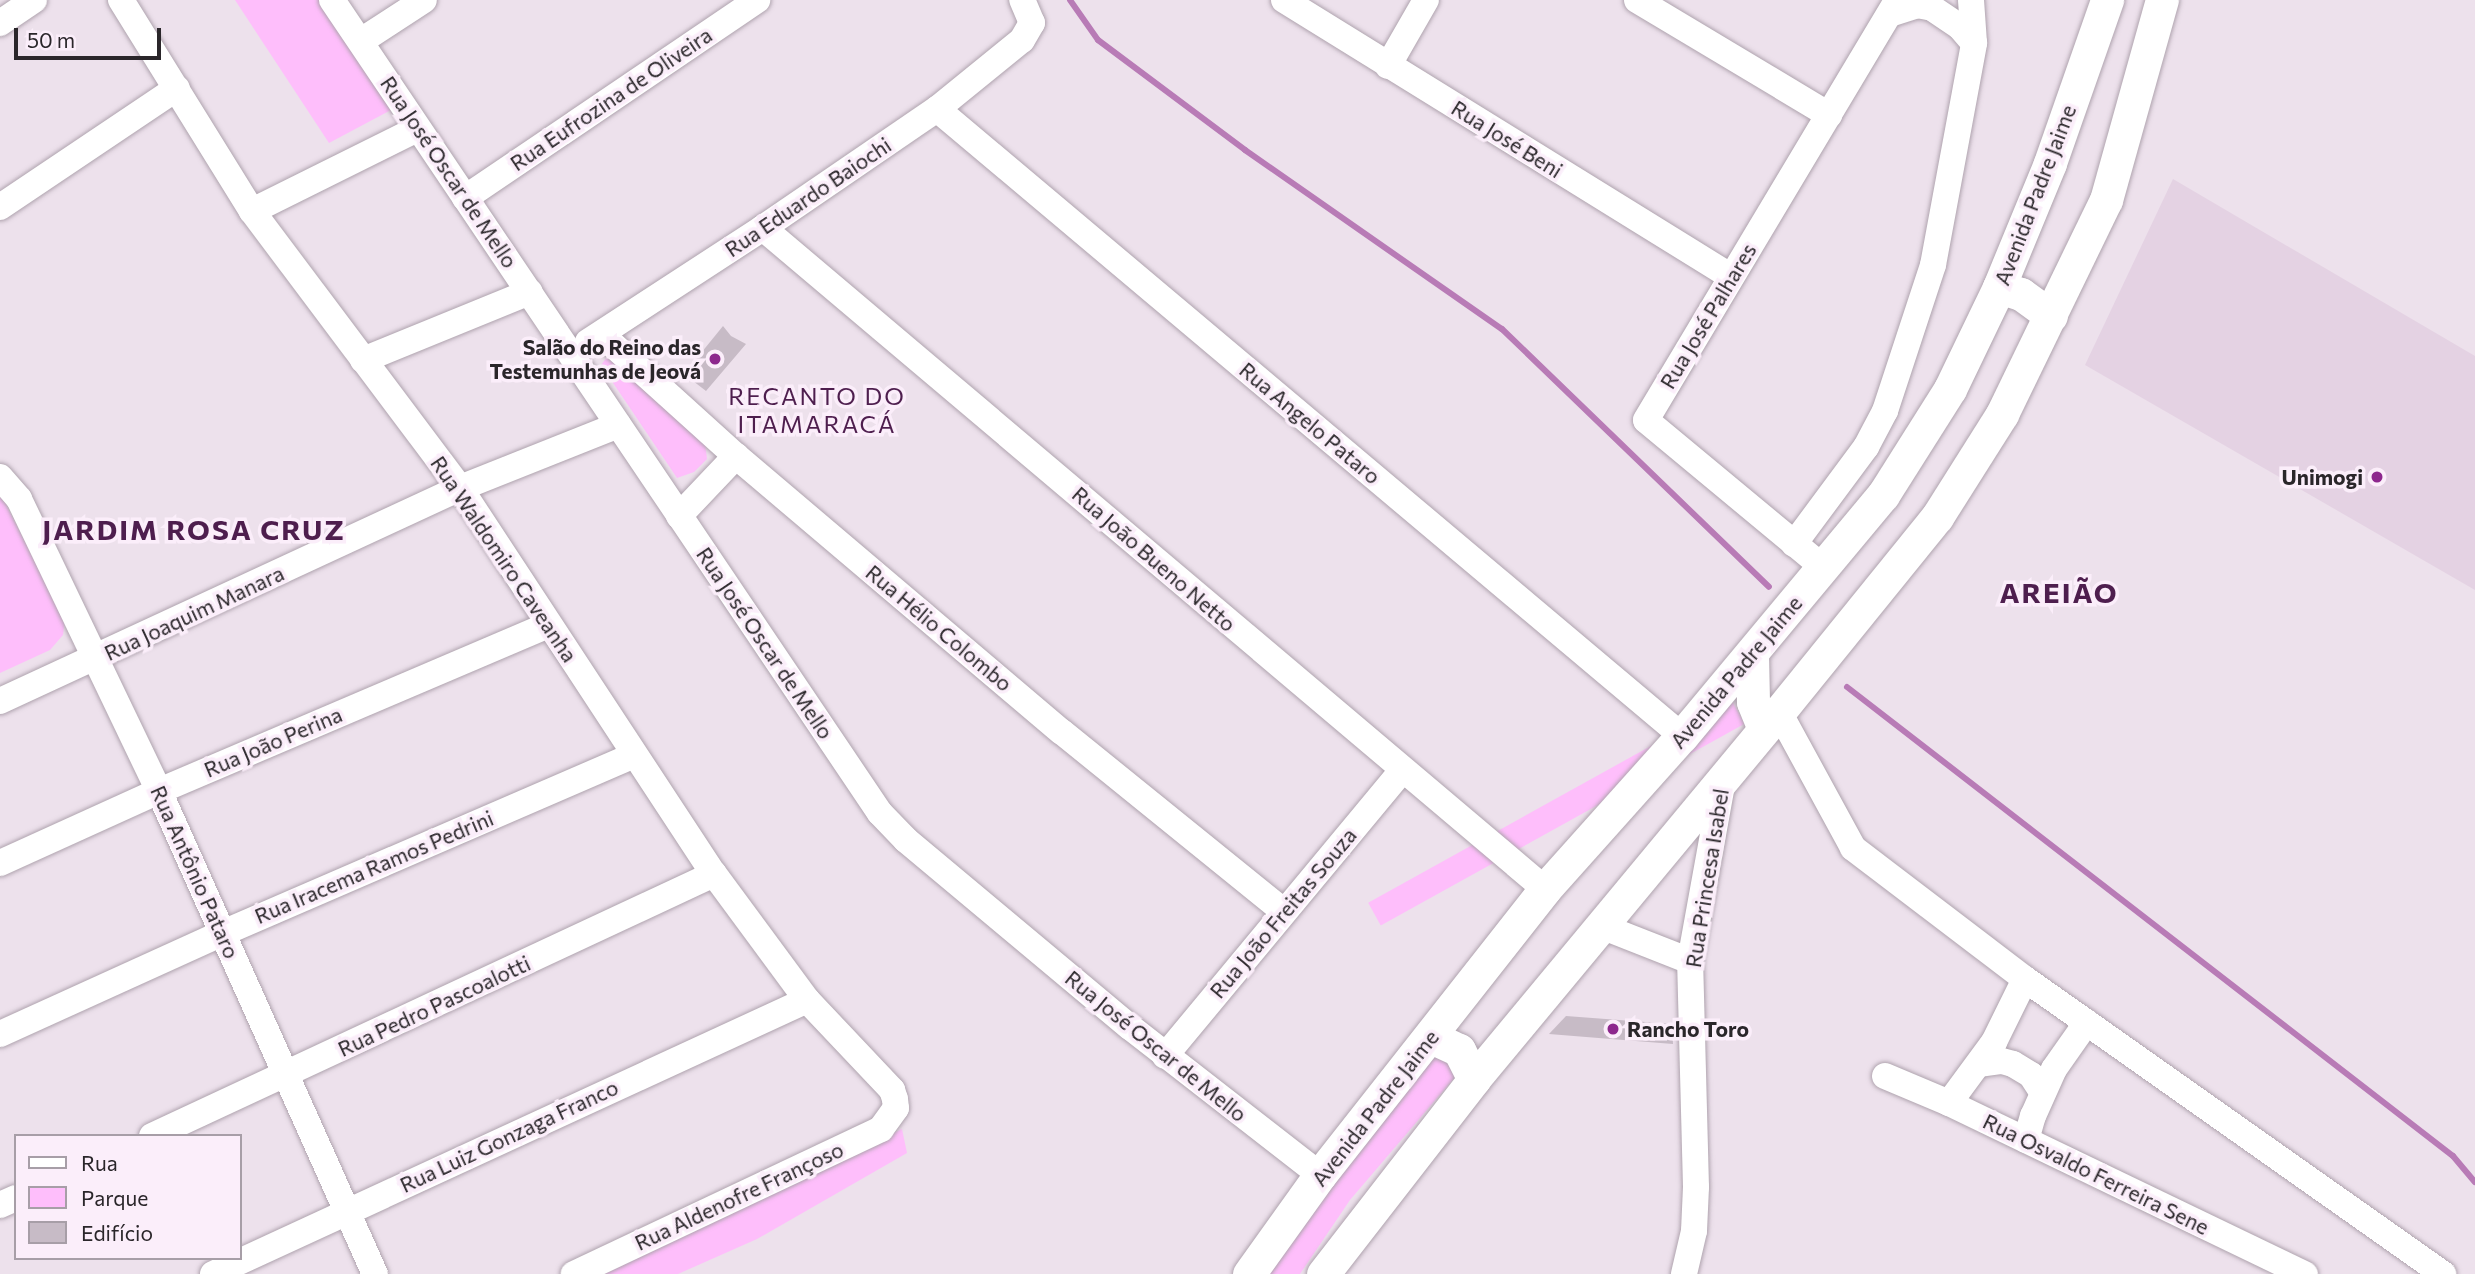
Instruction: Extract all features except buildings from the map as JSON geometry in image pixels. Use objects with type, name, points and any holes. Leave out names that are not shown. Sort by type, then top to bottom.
[{"type":"main road","name":"Avenida Padre Jaime","points":[[1249,1274],[1320,1175],[1545,889],[1682,736],[1884,495],[1950,389],[1999,287],[2050,163],[2107,0]]},
{"type":"main road","points":[[1323,1274],[1474,1079],[1772,721],[1937,517],[2002,414],[2106,200],[2162,0]]},
{"type":"main road","points":[[1999,287],[2021,294],[2051,316]]},
{"type":"main road","points":[[1752,654],[1753,702],[1772,721]]},
{"type":"main road","points":[[1431,1037],[1458,1051],[1474,1079]]},
{"type":"street","points":[[0,23],[34,0]]},
{"type":"street","name":"Rua Waldomiro Caveanha","points":[[121,0],[252,211],[460,488],[714,874],[807,1000],[892,1090],[896,1108]]},
{"type":"street","name":"Rua José Oscar de Mello","points":[[332,0],[880,813],[906,840],[1165,1056],[1320,1175]]},
{"type":"street","points":[[361,41],[424,0]]},
{"type":"street","name":"Rua Eufrozina de Oliveira","points":[[465,198],[757,0]]},
{"type":"street","name":"Rua José Beni","points":[[1284,0],[1730,276]]},
{"type":"street","points":[[1388,66],[1426,0]]},
{"type":"street","points":[[1637,0],[1829,115]]},
{"type":"street","points":[[1794,544],[1866,447],[1885,411],[1933,265],[1974,43],[1971,0]]},
{"type":"street","name":"Rua José Palhares","points":[[1824,568],[1646,420],[1730,276],[1894,7],[1917,5],[1932,8],[1960,27],[1974,43]]},
{"type":"street","name":"Rua Eduardo Baiochi","points":[[568,352],[602,335],[763,229],[937,109],[1022,40],[1027,11]]},
{"type":"street","points":[[0,207],[177,88]]},
{"type":"street","name":"Rua Angelo Pataro","points":[[937,109],[1682,736]]},
{"type":"street","points":[[252,211],[417,129]]},
{"type":"street","name":"Rua João Bueno Netto","points":[[763,229],[1545,889]]},
{"type":"street","points":[[363,360],[530,292]]},
{"type":"street","name":"Rua Hélio Colombo","points":[[602,335],[736,456],[1062,732],[1283,911]]},
{"type":"street","name":"Rua Joaquim Manara","points":[[0,701],[460,488],[618,425]]},
{"type":"street","points":[[679,516],[736,456]]},
{"type":"street","name":"Rua Antônio Pataro","points":[[0,478],[19,499],[159,791],[284,1076],[349,1210],[375,1274]]},
{"type":"street","name":"Rua João Perina","points":[[0,863],[159,791],[548,625]]},
{"type":"street","points":[[1772,721],[1802,751],[1838,825],[1853,848],[2025,979],[2443,1274]]},
{"type":"street","name":"Rua Iracema Ramos Pedrini","points":[[0,1034],[223,933],[634,755]]},
{"type":"street","name":"Rua João Freitas Souza","points":[[1165,1056],[1402,771]]},
{"type":"street","name":"Rua Princesa Isabel","points":[[1685,1274],[1694,1231],[1696,1187],[1690,961],[1724,776]]},
{"type":"street","name":"Rua Pedro Pascoalotti","points":[[156,1134],[714,874]]},
{"type":"street","points":[[1601,926],[1690,961]]},
{"type":"street","points":[[1949,1103],[1980,1064],[2011,1012],[2025,979]]},
{"type":"street","name":"Rua Luiz Gonzaga Franco","points":[[213,1274],[807,1000]]},
{"type":"street","points":[[2026,1140],[2042,1092],[2063,1053],[2087,1022]]},
{"type":"street","points":[[1980,1064],[2003,1061],[2013,1065],[2031,1075],[2042,1092]]},
{"type":"street","name":"Rua Osvaldo Ferreira Sene","points":[[1885,1076],[1949,1103],[2302,1273]]},
{"type":"street","name":"Rua Aldenofre Françoso","points":[[574,1274],[881,1129],[896,1108]]},
{"type":"shaded area","name":"Unimogi","points":[[2173,179],[2475,356],[2475,590],[2085,365]]},
{"type":"green space","points":[[235,0],[319,0],[391,110],[329,143]]},
{"type":"green space","points":[[611,352],[705,443],[707,459],[694,472],[677,478],[601,365]]},
{"type":"green space","points":[[0,493],[65,620],[63,635],[50,650],[0,673]]},
{"type":"green space","points":[[1732,701],[1745,724],[1381,925],[1368,903]]},
{"type":"green space","points":[[1433,1047],[1462,1069],[1350,1200],[1300,1274],[1262,1274]]},
{"type":"green space","points":[[902,1129],[907,1153],[757,1239],[678,1274],[594,1274]]},
{"type":"waterway","points":[[1070,0],[1098,40],[1245,150],[1502,329],[1769,587]]},
{"type":"waterway","points":[[1847,687],[2453,1156],[2475,1182]]},
{"type":"place","name":"Salão do Reino das Testemunhas de Jeová","points":[[715,359]]},
{"type":"place","name":"Unimogi","points":[[2377,477]]},
{"type":"place","name":"Rancho Toro","points":[[1613,1029]]},
{"type":"district","name":"RECANTO DO ITAMARACÁ","points":[[817,410]]},
{"type":"district","name":"JARDIM ROSA CRUZ","points":[[194,529]]},
{"type":"district","name":"AREIÃO","points":[[2059,592]]}]
